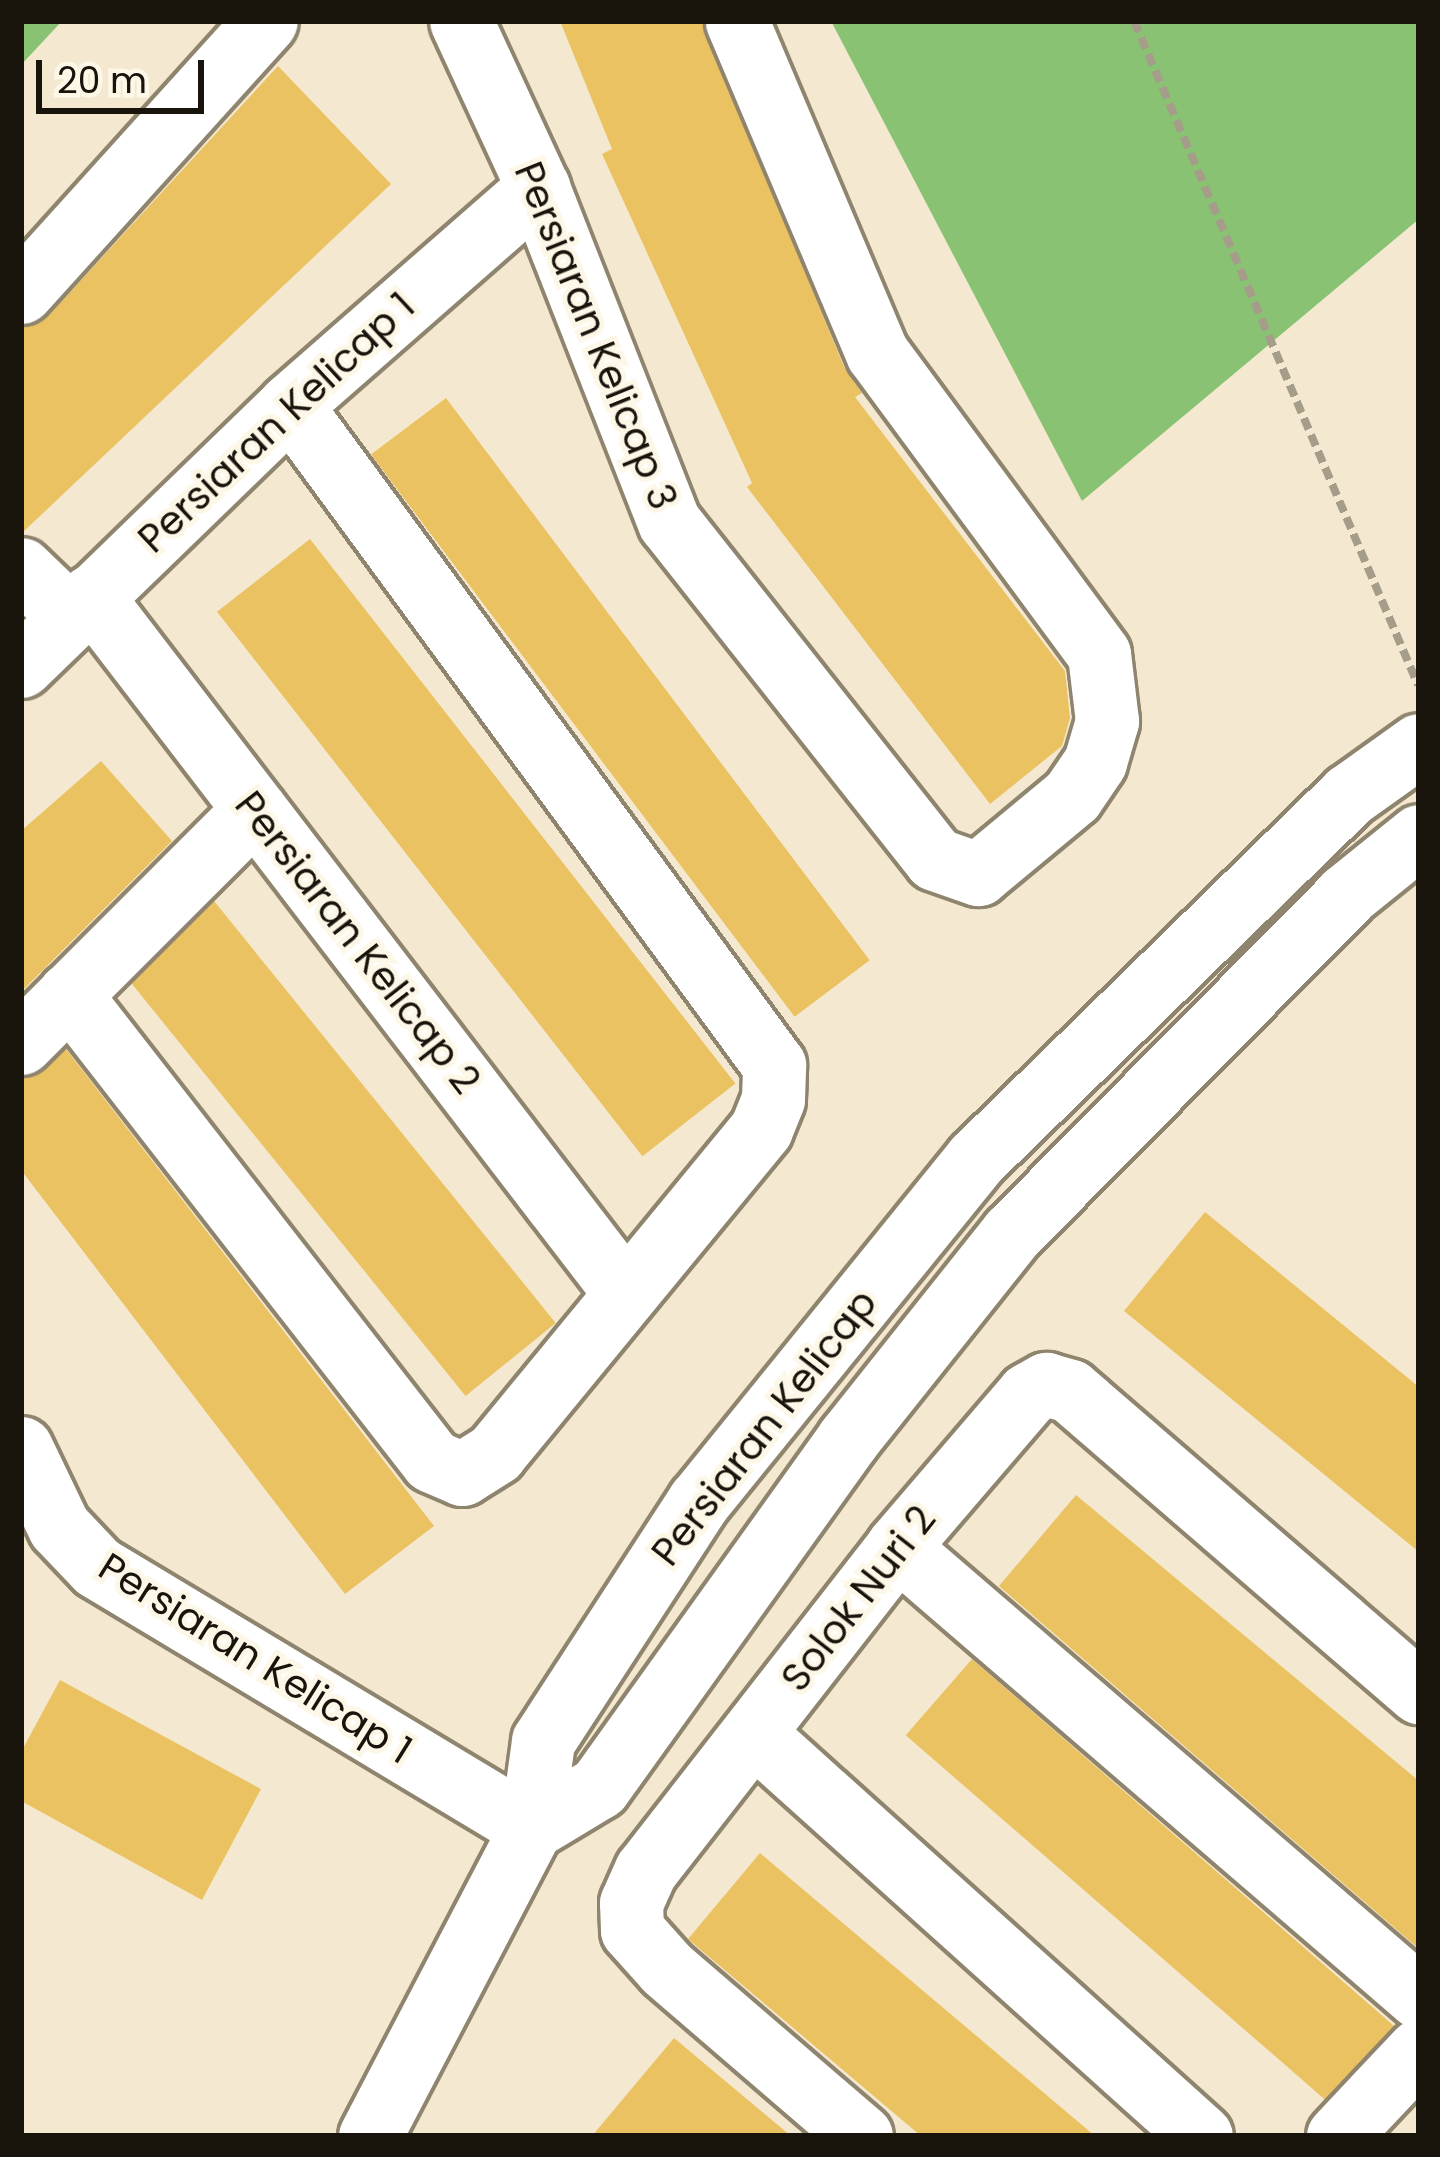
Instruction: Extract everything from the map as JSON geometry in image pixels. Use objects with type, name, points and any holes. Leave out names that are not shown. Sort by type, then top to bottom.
[{"type":"street","points":[[21,292],[266,21]]},
{"type":"street","name":"Persiaran Kelicap 3","points":[[461,21],[538,188],[669,522],[935,859],[977,874],[1072,796],[1095,762],[1107,721],[1099,654],[877,353],[737,21]]},
{"type":"street","name":"Persiaran Kelicap 1","points":[[21,666],[290,405],[538,188]]},
{"type":"street","points":[[69,994],[432,1461],[462,1474],[495,1453],[623,1290],[761,1130],[774,1065],[290,405]]},
{"type":"street","name":"Persiaran Kelicap 2","points":[[21,568],[81,606],[254,810],[623,1290]]},
{"type":"street","name":"Persiaran Kelicap","points":[[370,2136],[531,1828],[543,1741],[699,1501],[976,1159],[1349,795],[1419,745]]},
{"type":"street","points":[[21,1042],[254,810]]},
{"type":"street","name":"Persiaran Kelicap","points":[[531,1828],[599,1787],[848,1438],[1012,1233],[1346,895],[1419,836]]},
{"type":"street","points":[[1069,1069],[1120,1122]]},
{"type":"street","name":"Solok Nuri 2","points":[[861,2136],[632,1930],[631,1903],[646,1870],[897,1547],[1028,1394],[1046,1384],[1070,1391],[1419,1692]]},
{"type":"street","name":"Persiaran Kelicap 1","points":[[21,1448],[59,1527],[97,1567],[531,1828]]},
{"type":"street","points":[[897,1547],[1419,1996]]},
{"type":"street","points":[[754,1734],[1201,2136]]},
{"type":"street","points":[[1338,2136],[1419,2050]]},
{"type":"path","points":[[1134,21],[1419,687]]},
{"type":"green space","points":[[21,21],[62,21],[21,65]]},
{"type":"green space","points":[[831,21],[1419,21],[1419,219],[1082,501]]},
{"type":"building","points":[[560,21],[702,21],[844,367],[862,393],[855,397],[1065,671],[1070,718],[1062,746],[990,804],[747,487],[752,483],[602,154],[612,149]]},
{"type":"building","points":[[278,66],[391,184],[21,534],[21,327],[48,316]]},
{"type":"building","points":[[446,398],[870,960],[795,1017],[371,455]]},
{"type":"building","points":[[310,539],[735,1084],[642,1156],[217,612]]},
{"type":"building","points":[[101,761],[172,841],[21,992],[21,831]]},
{"type":"building","points":[[214,901],[556,1323],[466,1396],[124,974]]},
{"type":"building","points":[[66,1049],[434,1526],[345,1594],[21,1170],[21,1078]]},
{"type":"building","points":[[1205,1212],[1419,1387],[1419,1552],[1124,1311]]},
{"type":"building","points":[[1076,1495],[1419,1781],[1419,1949],[999,1586]]},
{"type":"building","points":[[972,1659],[1394,2026],[1328,2102],[906,1735]]},
{"type":"building","points":[[60,1680],[261,1789],[202,1900],[21,1801],[21,1752]]},
{"type":"building","points":[[760,1853],[1095,2136],[921,2136],[688,1939]]},
{"type":"building","points":[[674,2038],[791,2136],[592,2136]]}]
